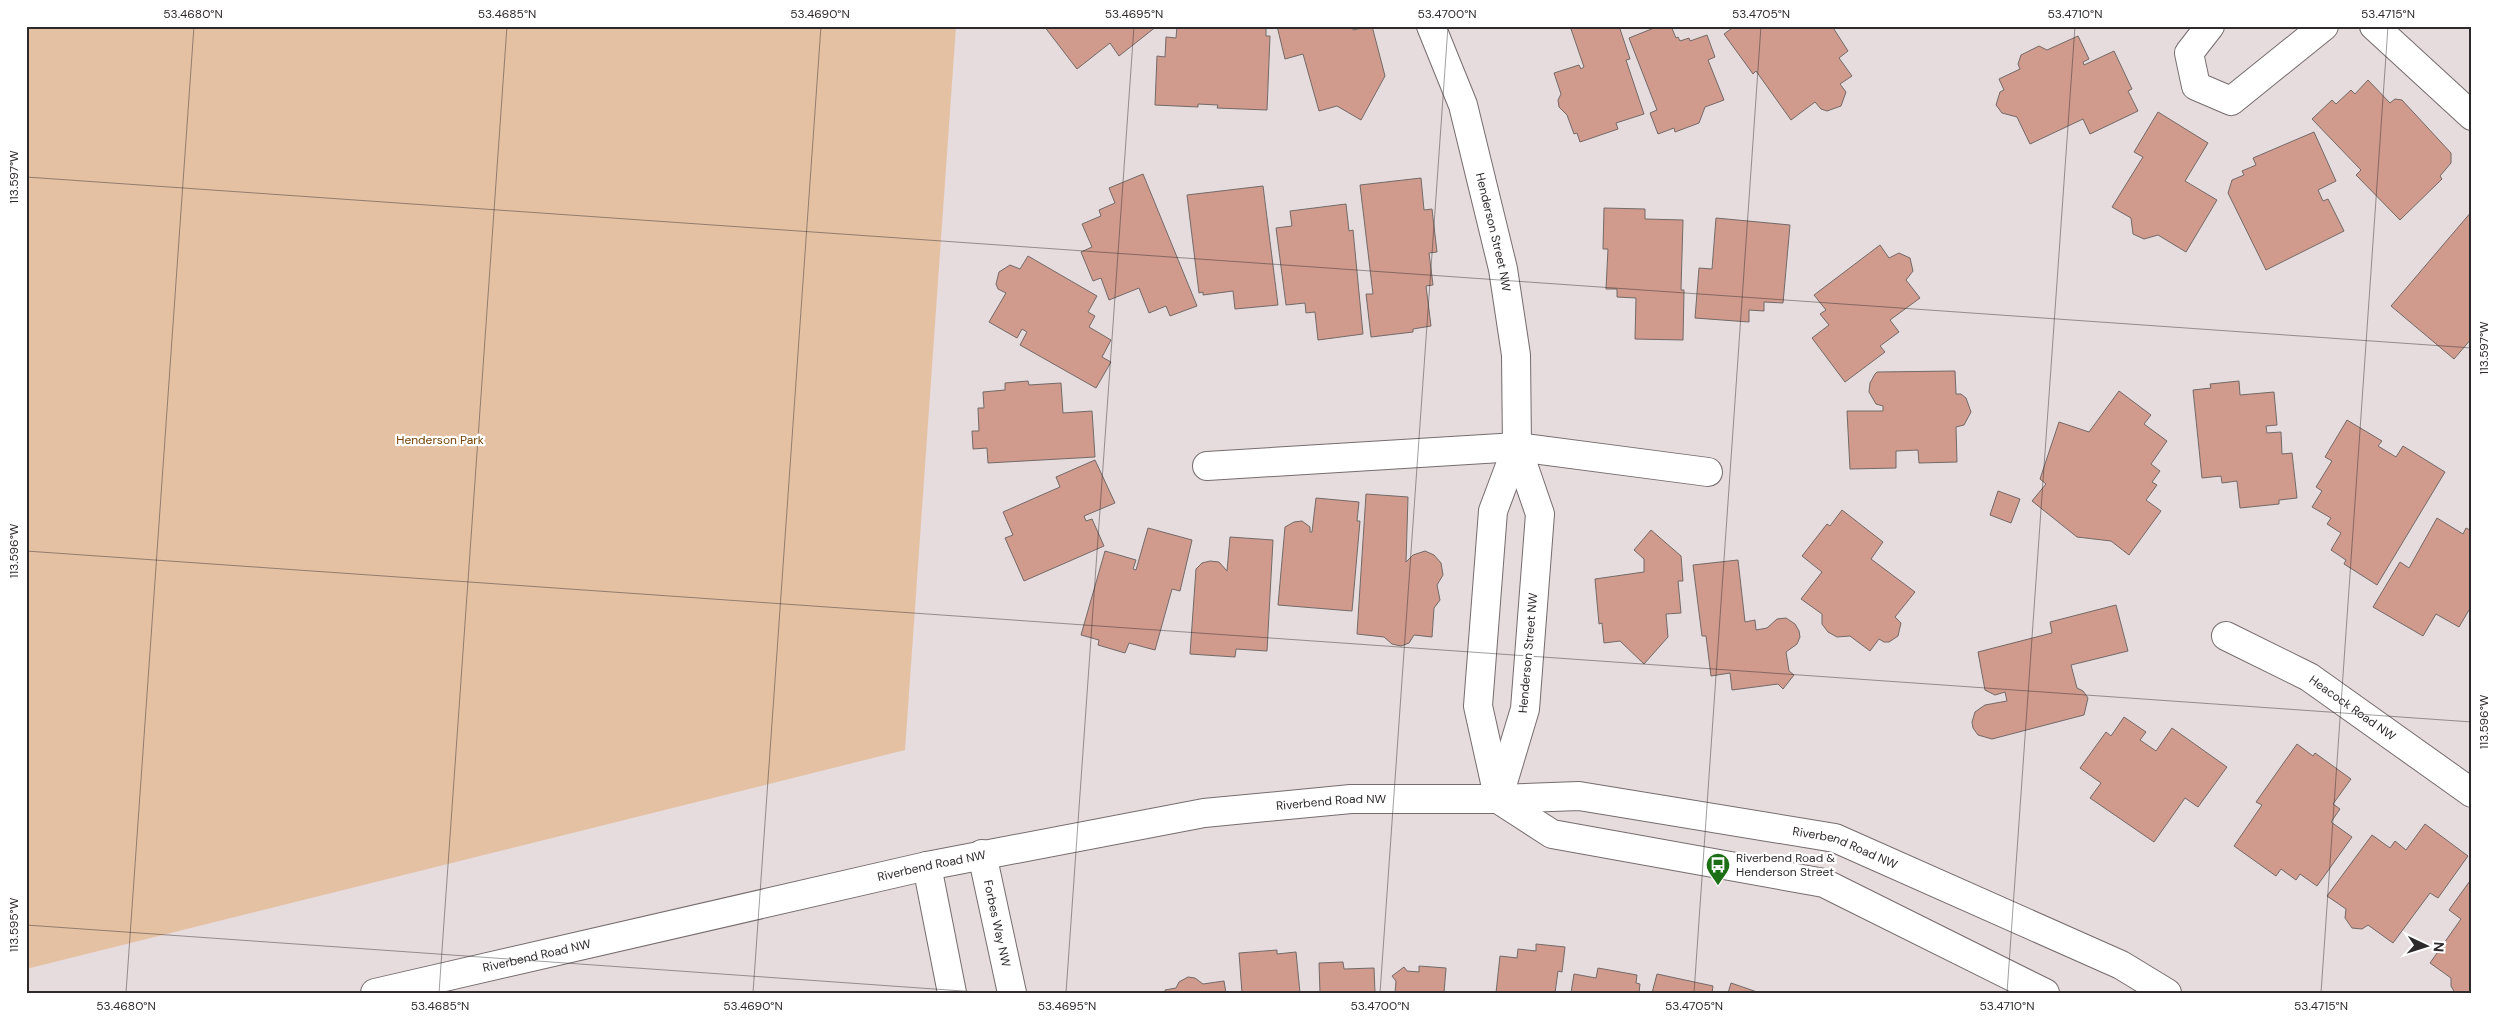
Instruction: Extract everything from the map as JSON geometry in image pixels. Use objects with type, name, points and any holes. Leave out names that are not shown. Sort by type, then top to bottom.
[{"type":"street","name":"Henderson Street NW","points":[[1431,26],[1463,105],[1503,269],[1516,355],[1517,447],[1540,514],[1525,710],[1498,799]]},
{"type":"street","points":[[2210,26],[2189,53],[2196,86],[2231,102],[2324,26]]},
{"type":"street","points":[[2374,26],[2472,116]]},
{"type":"street","name":"Henderson Street NW","points":[[1498,799],[1478,706],[1493,511],[1517,447]]},
{"type":"street","points":[[1207,466],[1517,447],[1708,472]]},
{"type":"street","name":"Heacock Road NW","points":[[2226,636],[2309,677],[2472,793]]},
{"type":"street","name":"Riverbend Road NW","points":[[375,993],[982,854],[1204,813],[1352,800],[1498,799],[1579,796],[1835,838],[2121,965],[2167,993]]},
{"type":"street","points":[[1498,799],[1552,834],[1824,883],[2045,993]]},
{"type":"street","name":"Forbes Way NW","points":[[982,854],[1012,993]]},
{"type":"street","points":[[927,866],[952,993]]},
{"type":"green space","name":"Henderson Park","points":[[26,26],[956,26],[905,750],[26,969]]},
{"type":"building","points":[[1044,26],[1157,26],[1119,56],[1110,43],[1077,69]]},
{"type":"building","points":[[1177,26],[1266,26],[1266,36],[1270,36],[1267,110],[1217,108],[1218,105],[1198,104],[1198,107],[1155,105],[1157,56],[1165,57],[1166,37],[1176,38]]},
{"type":"building","points":[[1277,26],[1352,26],[1353,30],[1372,26],[1385,76],[1361,120],[1337,106],[1319,111],[1303,54],[1285,59]]},
{"type":"building","points":[[1570,26],[1619,26],[1630,59],[1626,60],[1644,114],[1616,123],[1618,129],[1580,142],[1577,133],[1574,134],[1567,115],[1559,107],[1558,100],[1561,94],[1554,73],[1579,65],[1581,69],[1584,67]]},
{"type":"building","points":[[1659,26],[1671,26],[1676,38],[1678,37],[1680,41],[1689,38],[1690,41],[1707,35],[1715,57],[1708,60],[1724,100],[1705,107],[1699,123],[1675,132],[1674,128],[1658,134],[1650,113],[1657,110],[1629,38]]},
{"type":"building","points":[[1735,26],[1832,26],[1848,51],[1839,58],[1852,76],[1840,84],[1846,92],[1841,106],[1827,111],[1821,109],[1815,102],[1791,120],[1756,71],[1753,74],[1724,34]]},
{"type":"building","points":[[2078,36],[2089,59],[2083,62],[2084,65],[2114,51],[2132,89],[2128,91],[2138,111],[2090,134],[2083,119],[2030,144],[2017,117],[2002,113],[1996,105],[2000,92],[2004,90],[1999,79],[2020,69],[2018,64],[2021,55],[2039,46],[2047,50]]},
{"type":"building","points":[[2368,80],[2390,103],[2395,99],[2402,100],[2451,153],[2451,163],[2440,176],[2442,179],[2400,220],[2356,175],[2361,170],[2312,119],[2332,100],[2336,104],[2351,90],[2355,94]]},
{"type":"building","points":[[2158,112],[2208,143],[2185,181],[2217,200],[2186,252],[2158,235],[2144,239],[2133,234],[2131,218],[2112,207],[2143,157],[2134,152]]},
{"type":"building","points":[[2314,132],[2336,181],[2318,190],[2323,201],[2328,199],[2344,231],[2266,270],[2228,193],[2232,180],[2244,175],[2242,171],[2256,165],[2253,158]]},
{"type":"building","points":[[1143,174],[1197,306],[1170,316],[1166,306],[1149,313],[1139,288],[1109,300],[1101,278],[1093,281],[1081,252],[1092,247],[1082,224],[1101,216],[1099,210],[1115,203],[1109,188]]},
{"type":"building","points":[[1421,178],[1424,210],[1432,209],[1437,252],[1429,253],[1433,285],[1426,286],[1431,326],[1413,329],[1413,332],[1371,337],[1366,294],[1373,294],[1360,185]]},
{"type":"building","points":[[1263,186],[1278,305],[1235,309],[1233,291],[1203,295],[1203,292],[1199,293],[1187,195]]},
{"type":"building","points":[[1346,204],[1349,231],[1353,230],[1363,334],[1318,340],[1315,312],[1306,313],[1305,303],[1286,305],[1276,228],[1292,226],[1290,211]]},
{"type":"building","points":[[1604,208],[1645,209],[1645,219],[1683,220],[1681,290],[1684,290],[1683,340],[1635,339],[1636,298],[1617,297],[1617,289],[1606,289],[1608,249],[1603,249]]},
{"type":"building","points":[[2472,211],[2472,338],[2454,359],[2391,306]]},
{"type":"building","points":[[1716,218],[1790,225],[1783,303],[1764,302],[1764,311],[1749,310],[1749,322],[1695,318],[1699,268],[1712,269]]},
{"type":"building","points":[[1880,245],[1889,258],[1899,253],[1910,258],[1913,271],[1906,280],[1920,298],[1890,320],[1899,332],[1880,346],[1885,352],[1845,382],[1812,338],[1829,325],[1820,314],[1826,310],[1814,295]]},
{"type":"building","points":[[1028,256],[1097,296],[1088,312],[1095,316],[1089,327],[1111,340],[1102,357],[1111,362],[1096,388],[1020,345],[1027,332],[1022,329],[1017,338],[989,322],[1006,293],[998,289],[996,284],[999,272],[1010,265],[1020,269]]},
{"type":"building","points":[[1955,371],[1956,394],[1961,394],[1966,398],[1971,412],[1964,425],[1956,427],[1957,462],[1919,463],[1918,450],[1896,451],[1896,468],[1850,469],[1847,411],[1883,411],[1883,406],[1876,404],[1869,392],[1870,383],[1877,372]]},
{"type":"building","points":[[1028,381],[1029,385],[1061,383],[1063,413],[1092,411],[1095,457],[988,463],[987,448],[973,449],[972,431],[979,431],[978,408],[984,408],[983,392],[1005,390],[1005,383]]},
{"type":"building","points":[[2239,381],[2240,395],[2274,392],[2277,425],[2266,426],[2267,433],[2281,432],[2282,454],[2292,453],[2297,498],[2279,500],[2279,504],[2240,508],[2237,481],[2222,483],[2221,476],[2202,478],[2193,390],[2211,388],[2210,384]]},
{"type":"building","points":[[2119,391],[2151,415],[2144,424],[2167,441],[2151,464],[2160,471],[2152,482],[2157,485],[2146,500],[2161,511],[2129,555],[2111,541],[2077,537],[2032,501],[2046,484],[2040,479],[2059,422],[2089,432]]},
{"type":"building","points":[[2347,420],[2382,441],[2378,446],[2396,457],[2403,446],[2445,472],[2377,585],[2344,564],[2346,560],[2331,550],[2341,533],[2327,524],[2331,518],[2312,507],[2322,491],[2316,487],[2332,461],[2325,457]]},
{"type":"building","points":[[1095,460],[1115,503],[1084,516],[1086,521],[1092,519],[1104,546],[1024,581],[1005,538],[1013,535],[1003,512],[1060,487],[1056,477]]},
{"type":"building","points":[[1998,491],[2020,499],[2011,523],[1990,515]]},
{"type":"building","points":[[1366,494],[1408,497],[1406,562],[1413,555],[1425,551],[1434,555],[1441,563],[1443,575],[1437,585],[1440,600],[1434,608],[1432,637],[1414,635],[1409,643],[1401,646],[1392,644],[1384,637],[1357,634]]},
{"type":"building","points":[[1316,498],[1359,502],[1357,521],[1360,521],[1352,611],[1278,605],[1285,527],[1294,522],[1302,521],[1310,527],[1310,532],[1312,532]]},
{"type":"building","points":[[1842,510],[1883,542],[1871,559],[1915,592],[1895,617],[1901,623],[1898,636],[1889,642],[1879,639],[1870,651],[1850,636],[1837,637],[1828,632],[1822,624],[1822,614],[1801,599],[1822,572],[1802,556],[1827,524],[1830,526]]},
{"type":"building","points":[[2437,518],[2463,534],[2466,528],[2470,530],[2472,526],[2472,605],[2459,627],[2436,614],[2423,636],[2373,607],[2400,562],[2409,568]]},
{"type":"building","points":[[1148,528],[1192,540],[1180,591],[1172,589],[1155,650],[1129,643],[1125,653],[1098,645],[1099,640],[1081,635],[1105,551],[1136,560],[1133,569],[1136,570]]},
{"type":"building","points":[[1651,530],[1681,556],[1683,581],[1678,581],[1681,613],[1666,614],[1668,637],[1644,664],[1620,641],[1604,643],[1602,623],[1599,624],[1595,579],[1644,572],[1644,559],[1634,550]]},
{"type":"building","points":[[1230,537],[1273,540],[1267,651],[1236,649],[1235,657],[1190,654],[1196,569],[1202,563],[1210,561],[1219,562],[1227,571]]},
{"type":"building","points":[[1738,560],[1745,622],[1755,620],[1756,630],[1767,628],[1777,619],[1786,618],[1795,624],[1799,631],[1800,637],[1797,644],[1786,652],[1789,671],[1794,675],[1783,689],[1778,684],[1732,690],[1730,673],[1711,676],[1706,636],[1702,636],[1693,565]]},
{"type":"building","points":[[2116,605],[2128,651],[2071,665],[2077,688],[2083,691],[2088,698],[2084,715],[1992,739],[1978,735],[1973,728],[1972,722],[1975,712],[1985,705],[2007,701],[2005,692],[1995,695],[1985,690],[1978,652],[2052,633],[2050,622]]},
{"type":"building","points":[[2124,717],[2146,732],[2140,740],[2156,751],[2172,728],[2227,767],[2198,807],[2185,798],[2154,842],[2090,798],[2101,783],[2080,768],[2106,732],[2111,736]]},
{"type":"building","points":[[2297,744],[2313,756],[2315,753],[2351,779],[2333,804],[2340,809],[2331,822],[2352,837],[2317,886],[2300,874],[2296,880],[2281,869],[2276,876],[2234,846],[2262,805],[2256,802]]},
{"type":"building","points":[[2425,824],[2468,856],[2438,898],[2430,893],[2393,943],[2368,925],[2362,929],[2352,928],[2345,918],[2346,909],[2327,896],[2372,835],[2390,848],[2395,841],[2406,850]]},
{"type":"building","points":[[2472,878],[2472,993],[2455,993],[2451,986],[2451,978],[2430,963],[2461,919],[2449,910]]},
{"type":"building","points":[[1536,944],[1565,947],[1562,972],[1558,971],[1555,993],[1496,993],[1500,956],[1517,958],[1518,949],[1536,951]]},
{"type":"building","points":[[1277,950],[1277,954],[1296,952],[1300,993],[1242,993],[1239,953]]},
{"type":"building","points":[[1343,962],[1344,969],[1374,968],[1375,993],[1320,993],[1319,963]]},
{"type":"building","points":[[1419,966],[1446,968],[1444,993],[1395,993],[1396,981],[1392,976],[1404,967],[1407,971],[1419,972]]},
{"type":"building","points":[[1598,968],[1637,975],[1636,983],[1640,984],[1639,993],[1571,993],[1574,974],[1596,978]]},
{"type":"building","points":[[1657,974],[1713,986],[1712,993],[1652,993]]},
{"type":"building","points":[[1188,977],[1195,978],[1203,984],[1224,981],[1226,993],[1165,993],[1165,990],[1176,988],[1179,982]]},
{"type":"building","points":[[1731,983],[1760,993],[1728,993]]},
{"type":"place","name":"Riverbend Road & Henderson Street","points":[[1718,886]]}]
